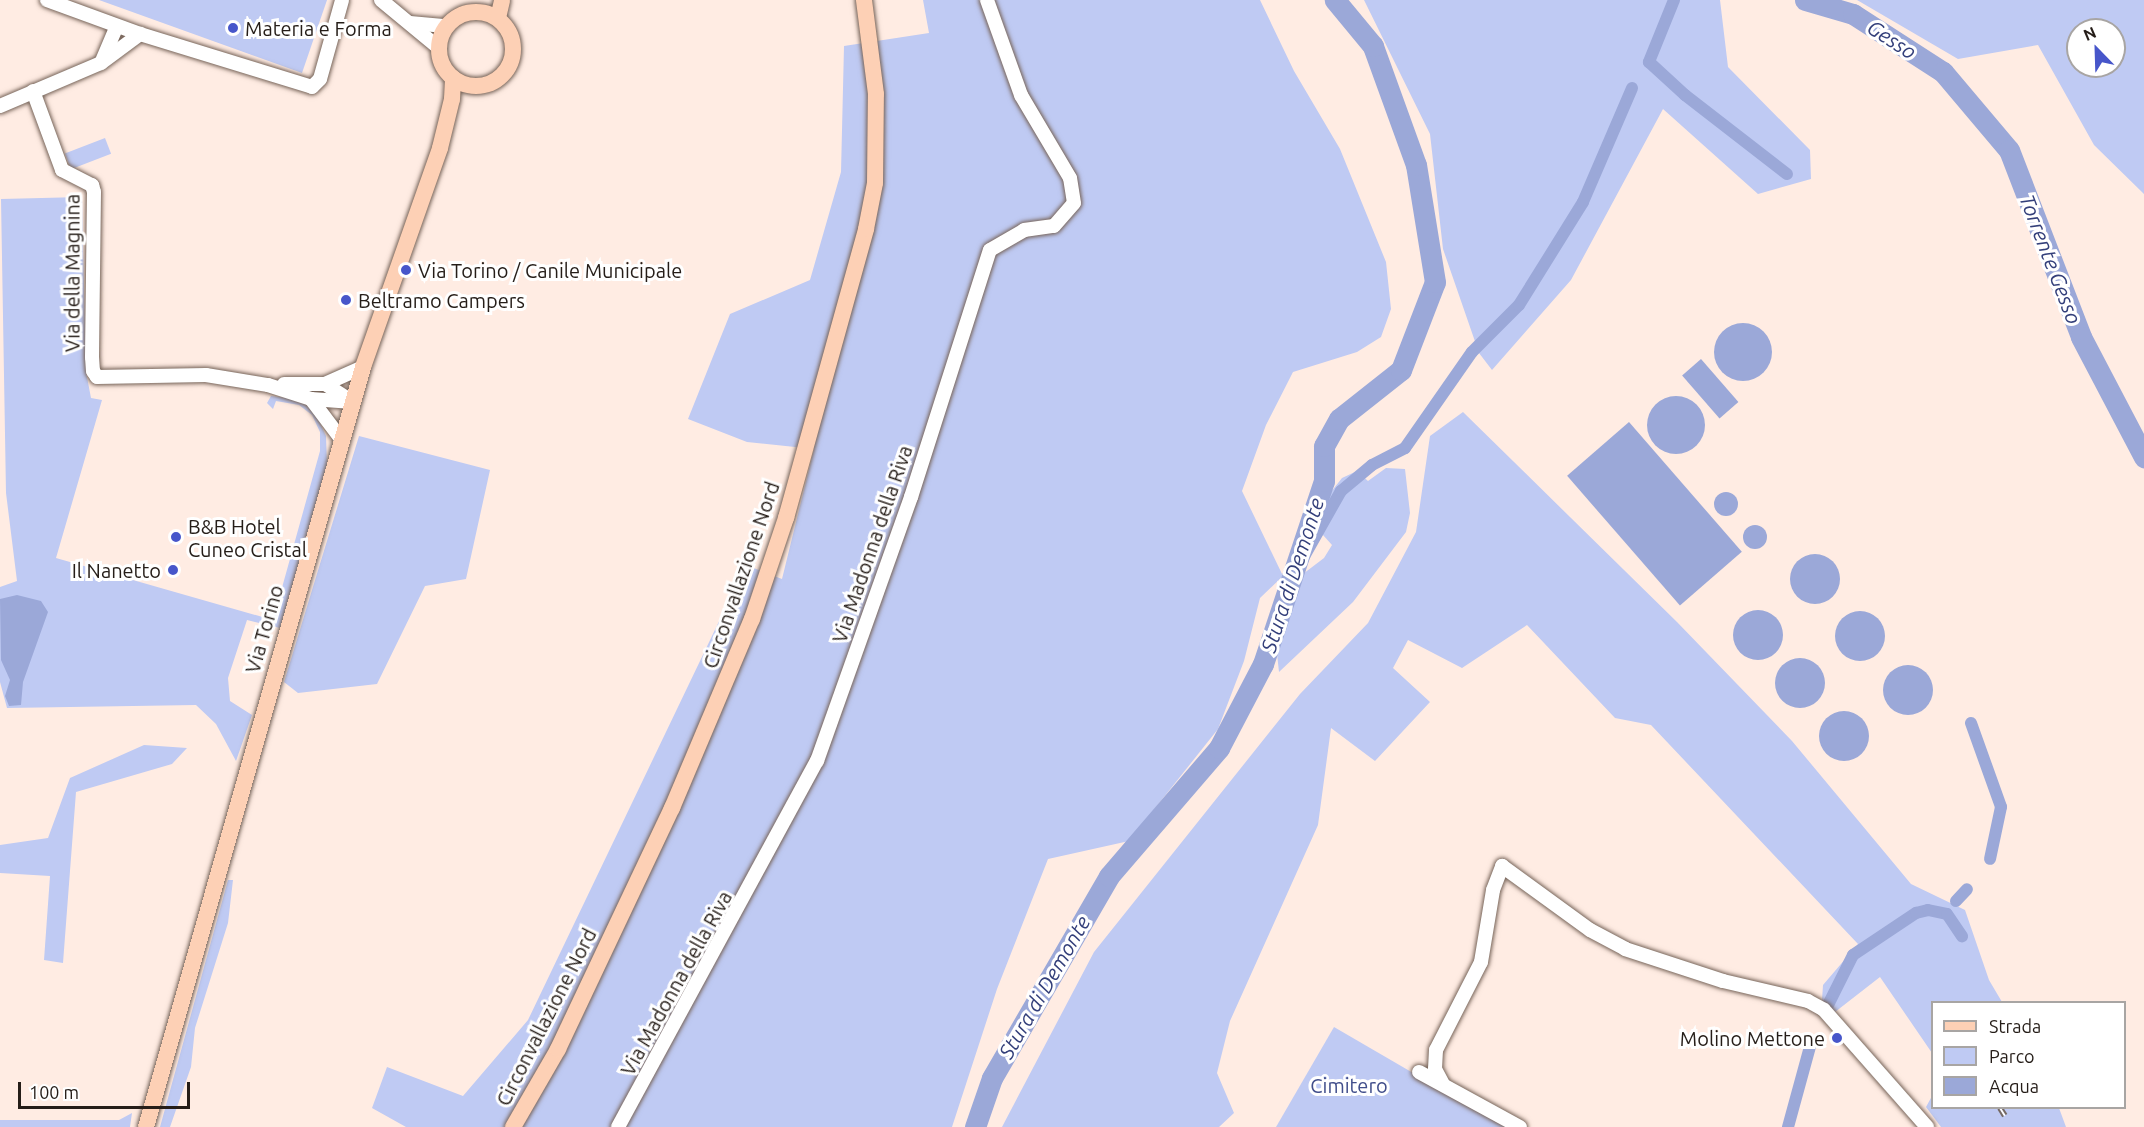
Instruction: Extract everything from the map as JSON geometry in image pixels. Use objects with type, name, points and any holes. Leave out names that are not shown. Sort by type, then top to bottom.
[{"type":"main road","points":[[498,18],[502,0]]},
{"type":"main road","name":"Circonvallazione Nord","points":[[513,1127],[558,1048],[672,808],[752,619],[786,518],[866,229],[875,183],[876,94],[864,0]]},
{"type":"main road","points":[[484,6],[498,18],[512,38],[510,64],[499,78],[474,86],[453,78],[442,65],[438,48],[446,26],[458,16],[484,6]]},
{"type":"main road","name":"Via Torino","points":[[146,1127],[363,367],[440,148],[452,99],[453,78]]},
{"type":"main road","name":"Via Torino","points":[[440,148],[464,97],[474,86]]},
{"type":"street","points":[[47,0],[140,34],[312,87],[320,79],[337,27],[342,0]]},
{"type":"street","points":[[337,27],[351,0]]},
{"type":"street","points":[[381,0],[438,48]]},
{"type":"street","name":"Via Madonna della Riva","points":[[618,1127],[817,761],[911,496],[990,250],[1024,230],[1054,226],[1074,202],[1070,178],[1022,95],[987,0]]},
{"type":"street","points":[[410,23],[446,26]]},
{"type":"street","points":[[101,63],[117,26]]},
{"type":"street","points":[[0,106],[101,63],[140,34]]},
{"type":"street","name":"Via della Magnina","points":[[33,92],[62,170],[92,186],[94,192],[93,372],[97,377],[107,379],[207,375],[268,385],[311,399],[353,402]]},
{"type":"street","name":"Via della Magnina","points":[[268,385],[325,384],[363,367]]},
{"type":"street","points":[[325,384],[353,402]]},
{"type":"street","points":[[311,399],[342,440]]},
{"type":"street","points":[[1443,1084],[1436,1069],[1436,1050],[1481,962],[1493,890],[1502,866],[1590,930],[1625,949],[1723,981],[1808,1001],[1824,1010],[1927,1127]]},
{"type":"street","points":[[1419,1072],[1520,1127]]},
{"type":"green space","points":[[99,0],[327,0],[302,73]]},
{"type":"green space","points":[[923,0],[1260,0],[1294,71],[1340,149],[1386,262],[1391,309],[1381,337],[1357,352],[1293,372],[1266,425],[1242,491],[1283,576],[1260,598],[1244,661],[1218,729],[1129,841],[1048,859],[997,989],[952,1127],[406,1127],[372,1108],[387,1067],[463,1096],[528,1020],[746,565],[782,579],[814,449],[747,442],[688,419],[730,314],[810,280],[841,172],[844,46],[929,33]]},
{"type":"green space","points":[[1364,0],[1720,0],[1728,67],[1810,150],[1811,179],[1758,194],[1663,109],[1571,280],[1492,370],[1479,353],[1443,249],[1430,134]]},
{"type":"green space","points":[[1857,0],[2144,0],[2144,194],[2094,145],[2038,45],[1958,59]]},
{"type":"green space","points":[[105,138],[111,154],[71,169],[65,153]]},
{"type":"green space","points":[[82,197],[86,372],[91,398],[102,400],[56,558],[273,620],[320,451],[320,432],[312,415],[299,405],[276,401],[273,409],[267,403],[271,396],[298,399],[315,412],[326,436],[327,464],[280,628],[247,620],[228,678],[230,701],[252,715],[236,761],[216,724],[196,705],[7,708],[0,682],[0,587],[17,581],[6,493],[1,199]]},
{"type":"green space","points":[[1463,412],[1677,622],[1792,741],[1911,884],[1965,910],[1989,980],[2001,1001],[1931,1001],[1931,1052],[1880,977],[1835,1012],[1822,1000],[1823,985],[1858,944],[1651,725],[1615,718],[1527,625],[1462,668],[1408,640],[1393,668],[1430,702],[1375,761],[1331,728],[1318,825],[1230,1021],[1217,1073],[1234,1113],[1219,1127],[1002,1127],[1094,952],[1300,694],[1368,623],[1416,532],[1430,436]]},
{"type":"green space","points":[[359,436],[490,470],[466,579],[425,586],[377,684],[298,693],[284,682]]},
{"type":"green space","points":[[1386,468],[1405,469],[1410,513],[1406,532],[1353,602],[1279,672],[1276,645],[1299,577],[1324,558],[1332,545],[1323,535],[1323,502],[1342,478],[1357,471],[1368,481]]},
{"type":"green space","points":[[144,745],[187,748],[172,764],[76,792],[63,963],[44,960],[50,876],[0,873],[0,845],[48,838],[70,778]]},
{"type":"green space","points":[[228,880],[233,880],[228,923],[195,1028],[191,1067],[170,1127],[160,1127]]},
{"type":"green space","name":"Cimitero","points":[[1334,1027],[1506,1127],[1276,1127]]},
{"type":"green space","points":[[1931,1098],[1931,1109],[2059,1109],[2066,1127],[1941,1127],[1926,1107]]},
{"type":"green space","points":[[132,1113],[130,1127],[0,1127],[0,1120],[119,1120]]},
{"type":"water","points":[[1737,323],[1749,323],[1764,331],[1772,346],[1772,358],[1764,373],[1749,381],[1737,381],[1722,373],[1714,358],[1714,346],[1722,331]]},
{"type":"water","points":[[1701,359],[1738,402],[1720,418],[1682,375]]},
{"type":"water","points":[[1676,396],[1687,398],[1700,409],[1705,425],[1703,436],[1692,449],[1676,454],[1665,452],[1652,441],[1647,425],[1649,414],[1660,401]]},
{"type":"water","points":[[1629,422],[1742,552],[1680,606],[1567,476]]},
{"type":"water","points":[[1721,492],[1731,492],[1738,499],[1738,509],[1731,516],[1721,516],[1714,509],[1714,499]]},
{"type":"water","points":[[1750,525],[1760,525],[1767,532],[1767,542],[1760,549],[1750,549],[1743,542],[1743,532]]},
{"type":"water","points":[[1820,554],[1833,561],[1839,569],[1839,589],[1833,597],[1825,603],[1810,604],[1797,597],[1791,589],[1790,574],[1797,561],[1805,555]]},
{"type":"water","points":[[17,595],[41,601],[48,612],[23,682],[21,705],[9,706],[5,696],[10,680],[1,660],[0,599]]},
{"type":"water","points":[[1763,610],[1776,617],[1782,625],[1782,645],[1776,653],[1768,659],[1753,660],[1740,653],[1734,645],[1733,630],[1740,617],[1748,611]]},
{"type":"water","points":[[1855,611],[1865,611],[1878,618],[1885,631],[1885,641],[1878,654],[1865,661],[1855,661],[1846,657],[1839,650],[1835,641],[1835,631],[1839,622],[1846,615]]},
{"type":"water","points":[[1795,658],[1805,658],[1818,665],[1825,678],[1825,688],[1818,701],[1805,708],[1795,708],[1786,704],[1779,697],[1775,688],[1775,678],[1779,669],[1786,662]]},
{"type":"water","points":[[1913,665],[1926,672],[1932,680],[1932,700],[1926,708],[1918,714],[1903,715],[1890,708],[1884,700],[1883,685],[1890,672],[1898,666]]},
{"type":"water","points":[[1839,711],[1849,711],[1862,718],[1869,731],[1869,741],[1862,754],[1849,761],[1839,761],[1830,757],[1823,750],[1819,741],[1819,731],[1823,722],[1830,715]]},
{"type":"waterway","name":"Stura di Demonte","points":[[975,1127],[992,1078],[1109,876],[1219,748],[1263,664],[1324,481],[1324,446],[1339,419],[1401,370],[1435,282],[1416,165],[1373,46],[1335,0]]},
{"type":"waterway","points":[[1674,0],[1649,62],[1685,95],[1787,174]]},
{"type":"waterway","name":"Torrente Gesso","points":[[1805,0],[1853,14],[1943,72],[2009,150],[2081,337],[2144,457]]},
{"type":"waterway","points":[[1284,592],[1341,491],[1372,465],[1405,448],[1472,352],[1519,305],[1583,202],[1632,88]]},
{"type":"waterway","points":[[1971,723],[2001,807],[1990,859]]},
{"type":"waterway","points":[[1956,901],[1967,889]]},
{"type":"waterway","points":[[1828,1005],[1853,955],[1916,913],[1928,910],[1947,914],[1962,936]]},
{"type":"waterway","points":[[1788,1127],[1811,1043]]},
{"type":"railway","points":[[2001,1109],[2005,1116]]},
{"type":"place","name":"Materia e Forma","points":[[233,28]]},
{"type":"place","name":"Via Torino / Canile Municipale","points":[[406,270]]},
{"type":"place","name":"Beltramo Campers","points":[[346,300]]},
{"type":"place","name":"B&B Hotel Cuneo Cristal","points":[[176,537]]},
{"type":"place","name":"Il Nanetto","points":[[173,570]]},
{"type":"place","name":"Molino Mettone","points":[[1837,1038]]},
{"type":"water label","name":"Gesso","points":[[1892,39]]}]
